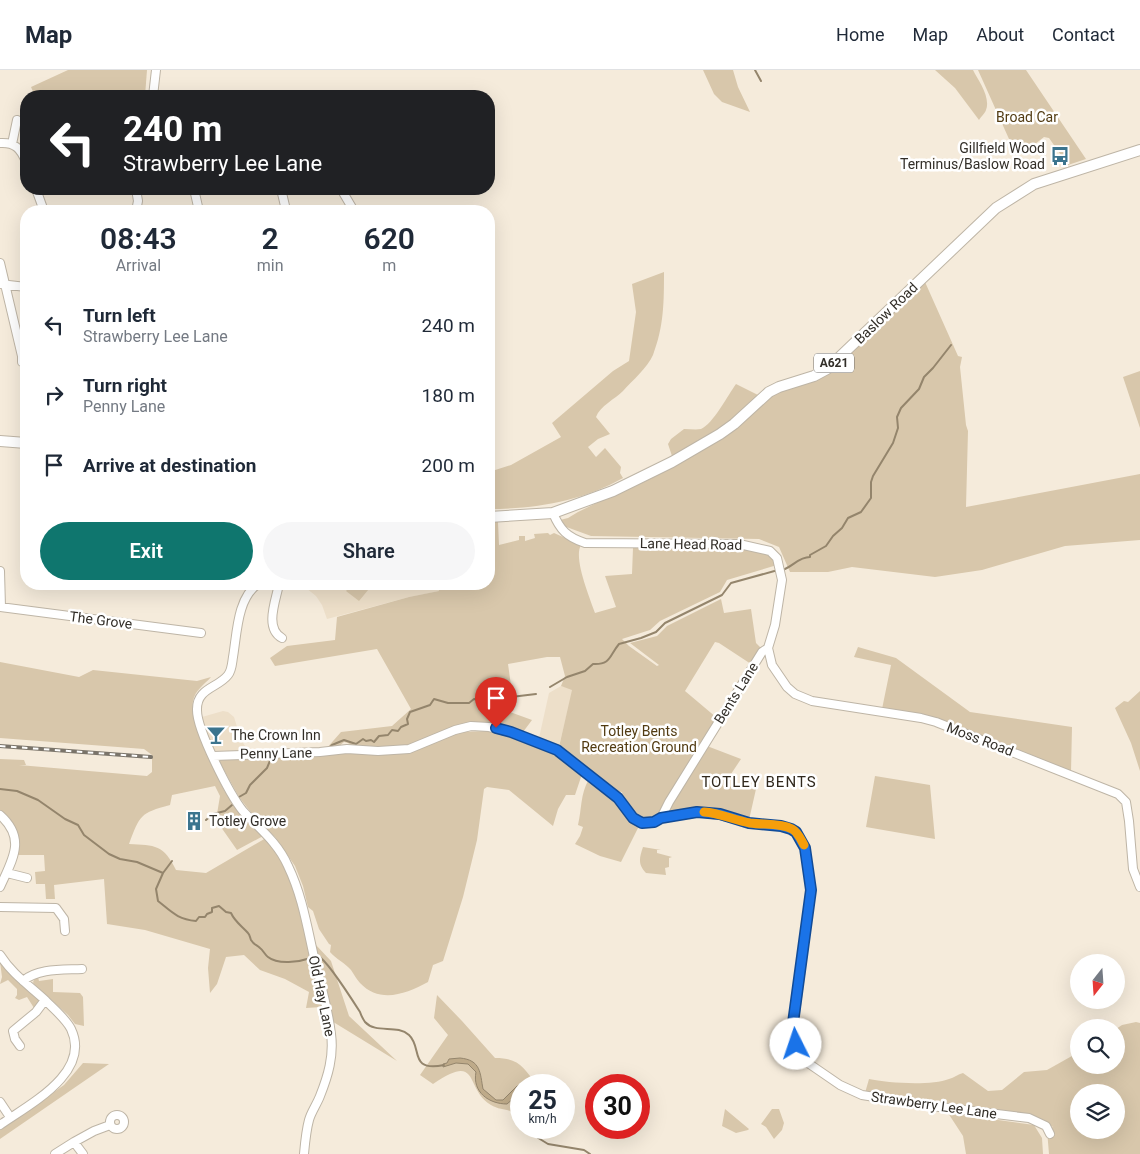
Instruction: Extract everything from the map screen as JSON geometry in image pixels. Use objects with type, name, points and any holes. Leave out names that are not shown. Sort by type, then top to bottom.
[{"type":"main road","name":"Baslow Road","points":[[495,517],[553,513],[613,491],[672,462],[734,424],[769,392],[778,387],[814,376],[827,369],[987,216],[1018,193],[1034,184],[1140,150]]},
{"type":"main road","points":[[0,441],[20,443]]},
{"type":"street","points":[[154,90],[156,70]]},
{"type":"street","points":[[12,144],[17,120]]},
{"type":"street","points":[[0,142],[12,144],[20,149]]},
{"type":"street","points":[[0,263],[5,279],[2,284],[20,349]]},
{"type":"street","points":[[2,284],[20,286]]},
{"type":"street","name":"Lane Head Road","points":[[553,513],[561,529],[568,535],[585,543],[739,544],[770,551],[777,558],[782,580],[775,625],[768,648]]},
{"type":"street","points":[[0,571],[0,607]]},
{"type":"street","name":"Old Hay Lane","points":[[252,590],[247,595],[241,612],[231,670],[225,678],[202,694],[197,703],[197,712],[202,730],[226,784],[242,810],[276,845],[288,865],[298,890],[307,924],[331,1035],[331,1057],[319,1098],[309,1119],[304,1154]]},
{"type":"street","points":[[278,590],[272,624],[274,632],[282,638]]},
{"type":"street","name":"The Grove","points":[[0,607],[201,633]]},
{"type":"street","name":"Bents Lane","points":[[661,818],[719,718],[762,652],[768,648]]},
{"type":"street","name":"Moss Road","points":[[768,648],[777,674],[792,692],[803,698],[936,722],[1118,794],[1126,802],[1133,869],[1140,887]]},
{"type":"street","name":"Penny Lane","points":[[213,756],[320,752],[347,749],[378,751],[409,749],[454,730],[472,726],[489,727],[511,732],[557,750],[618,798],[633,818],[639,822],[647,823],[658,821],[661,818]]},
{"type":"street","name":"Strawberry Lee Lane","points":[[661,818],[684,813],[707,812],[749,823],[781,826],[791,829],[798,835],[805,848],[811,890],[793,1029],[796,1044],[808,1062],[840,1085],[862,1095],[1029,1118],[1046,1126],[1050,1134]]},
{"type":"street","points":[[0,815],[10,826],[15,840],[14,857],[0,887]]},
{"type":"street","points":[[7,873],[28,878]]},
{"type":"street","points":[[0,906],[56,908],[64,919],[65,931]]},
{"type":"street","points":[[0,955],[9,968],[46,1000],[68,1024],[74,1039],[74,1054],[62,1079],[46,1093],[0,1124]]},
{"type":"street","points":[[23,981],[41,972],[82,969]]},
{"type":"street","points":[[20,1046],[13,1032],[46,1000]]},
{"type":"street","points":[[0,1102],[10,1117]]},
{"type":"street","points":[[55,1154],[94,1131],[110,1125]]},
{"type":"street","points":[[74,1142],[82,1154]]},
{"type":"shaded area","points":[[308,590],[440,591],[409,597],[327,619],[322,605],[316,596]]},
{"type":"shaded area","points":[[561,686],[573,689],[559,746],[555,746],[539,738],[549,693]]},
{"type":"shaded area","points":[[223,711],[228,712],[234,717],[241,740],[248,750],[247,752],[214,753],[202,717]]},
{"type":"shaded area","points":[[460,1058],[472,1061],[476,1064],[480,1073],[483,1089],[496,1100],[503,1100],[510,1093],[510,1101],[507,1104],[494,1102],[483,1096],[475,1079],[476,1072],[468,1064],[456,1063],[443,1067],[443,1064],[447,1063],[449,1059]]},
{"type":"green space","points":[[68,70],[147,70],[145,90],[32,90],[31,87]]},
{"type":"green space","points":[[703,70],[733,70],[738,87],[750,112],[722,102],[714,94]]},
{"type":"green space","points":[[935,70],[973,70],[987,100],[986,110],[979,120],[955,88]]},
{"type":"green space","name":"Broad Car","points":[[978,70],[1026,70],[1086,159],[1068,165],[1049,138],[1044,137],[1030,148],[1009,139]]},
{"type":"green space","points":[[664,272],[663,304],[657,344],[647,364],[623,391],[598,413],[596,417],[610,434],[598,439],[588,447],[596,457],[605,448],[621,467],[620,473],[623,478],[591,493],[575,498],[541,505],[495,509],[495,470],[511,465],[561,437],[552,423],[613,371],[629,361],[636,312],[632,284]]},
{"type":"green space","points":[[925,282],[958,356],[962,357],[960,367],[968,431],[966,507],[1140,474],[1140,540],[1065,546],[982,570],[935,577],[852,567],[828,572],[790,572],[779,547],[759,539],[591,536],[561,525],[560,520],[568,518],[667,469],[773,394],[819,378]]},
{"type":"green space","points":[[1140,371],[1140,428],[1123,377]]},
{"type":"green space","points":[[736,384],[758,395],[732,421],[673,459],[668,444],[671,439],[684,429],[701,429],[706,426]]},
{"type":"green space","name":"Totley Bents Recreation Ground","points":[[495,522],[498,522],[499,545],[519,540],[519,536],[525,536],[525,541],[535,538],[534,534],[548,533],[550,535],[554,533],[581,545],[579,559],[586,588],[595,613],[616,607],[605,576],[632,574],[633,548],[745,548],[764,551],[772,557],[777,565],[727,580],[720,592],[660,621],[650,630],[622,639],[657,666],[659,665],[630,643],[657,636],[667,626],[721,599],[724,613],[751,609],[756,643],[762,649],[751,664],[715,642],[685,691],[717,718],[659,815],[652,819],[638,817],[625,802],[622,792],[615,791],[559,747],[572,690],[561,686],[565,676],[560,657],[547,657],[508,664],[513,700],[506,704],[510,712],[532,720],[523,732],[485,724],[414,745],[399,747],[353,747],[344,742],[337,748],[326,749],[341,732],[392,726],[411,709],[377,649],[275,666],[270,658],[287,646],[335,640],[337,617],[409,597],[439,591],[495,590]]},
{"type":"green space","points":[[347,590],[368,590],[359,601]]},
{"type":"green space","points":[[858,647],[896,658],[970,712],[1072,727],[1071,772],[974,734],[882,709],[891,665],[854,657]]},
{"type":"green space","points":[[0,662],[79,677],[93,670],[197,681],[211,677],[198,691],[193,701],[195,721],[199,734],[227,795],[240,811],[265,835],[237,850],[216,820],[220,796],[215,786],[172,795],[170,805],[152,810],[142,817],[129,844],[158,848],[172,862],[176,870],[206,873],[266,838],[286,869],[297,902],[322,1007],[306,1008],[309,992],[285,979],[260,970],[244,955],[226,957],[217,984],[210,993],[208,968],[210,949],[145,930],[107,924],[104,879],[54,885],[55,899],[46,899],[45,884],[36,884],[35,872],[45,871],[44,855],[18,855],[18,842],[13,824],[0,810],[0,759],[24,760],[26,765],[19,765],[147,776],[152,772],[152,755],[144,749],[0,738]]},
{"type":"green space","points":[[1140,691],[1140,771],[1131,743],[1115,708],[1124,701],[1128,702]]},
{"type":"green space","points":[[488,731],[533,742],[561,757],[582,774],[575,795],[566,795],[558,809],[553,826],[509,790],[487,787],[484,789],[477,840],[463,897],[443,961],[433,965],[428,982],[420,986],[393,995],[376,993],[360,983],[351,970],[330,952],[331,945],[319,929],[313,911],[308,907],[303,886],[295,866],[275,837],[239,797],[220,760],[225,756],[314,757],[348,753],[383,754],[461,732]]},
{"type":"green space","points":[[707,746],[741,759],[723,786],[756,789],[749,820],[699,808],[667,813]]},
{"type":"green space","points":[[875,776],[930,785],[935,839],[866,827]]},
{"type":"green space","points":[[589,779],[611,796],[628,818],[639,826],[621,862],[600,856],[575,844],[583,827],[578,825],[583,796]]},
{"type":"green space","points":[[643,847],[661,850],[657,850],[657,853],[672,857],[669,858],[669,867],[665,868],[666,875],[646,873],[640,861]]},
{"type":"green space","points":[[315,944],[331,961],[349,1016],[397,1061],[330,1020]]},
{"type":"green space","points":[[0,962],[12,976],[37,997],[39,1001],[34,1008],[27,997],[19,1000],[15,998],[17,989],[8,980],[0,984],[2,977]]},
{"type":"green space","points":[[38,977],[39,981],[53,979],[53,992],[80,993],[83,997],[84,1026],[75,1024],[68,1015],[34,984],[35,978]]},
{"type":"green space","points":[[437,995],[495,1058],[503,1058],[515,1062],[528,1073],[510,1074],[510,1111],[491,1105],[483,1098],[470,1076],[465,1072],[459,1071],[448,1075],[433,1084],[420,1075],[448,1035],[434,1018]]},
{"type":"green space","points":[[1140,1023],[1140,1154],[1049,1154],[1047,1130],[1053,1127],[1034,1116],[865,1093],[869,1079],[897,1083],[931,1083],[963,1073],[988,1091],[1002,1090],[1024,1072],[1047,1070],[1070,1057],[1070,1074],[1125,1074],[1125,1024]]},
{"type":"green space","points":[[83,1063],[109,1064],[0,1139],[0,1130],[64,1085]]},
{"type":"green space","points":[[725,1109],[749,1129],[736,1133],[722,1126]]},
{"type":"green space","points":[[772,1109],[779,1109],[784,1123],[782,1130],[774,1139],[766,1127],[761,1124]]},
{"type":"green space","points":[[948,1113],[1034,1125],[1042,1138],[1043,1154],[966,1154],[963,1136]]},
{"type":"waterway","points":[[755,70],[761,81]]},
{"type":"waterway","points":[[782,570],[806,557],[810,557],[810,555],[826,546],[848,518],[861,512],[871,498],[873,476],[893,443],[898,428],[897,417],[901,408],[919,389],[924,377],[951,345]]},
{"type":"waterway","points":[[550,687],[567,677],[585,671],[593,664],[603,663],[609,659],[619,644],[656,632],[665,623],[722,595],[731,583],[778,570]]},
{"type":"waterway","points":[[328,749],[332,745],[344,740],[356,744],[363,739],[374,742],[379,736],[388,735],[392,730],[398,731],[401,727],[408,724],[407,719],[410,712],[430,705],[434,699],[448,703],[469,703],[474,699],[485,704],[499,705],[511,697],[536,694]]},
{"type":"waterway","points":[[276,750],[281,750]]},
{"type":"waterway","points":[[239,797],[246,793],[250,785],[267,768],[272,756]]},
{"type":"waterway","points":[[0,789],[17,791],[38,800],[65,819],[78,825],[84,835],[109,854],[120,859],[137,862],[163,873],[156,889],[158,901],[179,917],[196,921],[199,917],[205,917],[212,912],[212,908],[219,906],[226,912],[231,913],[249,934],[253,943],[272,960],[289,962],[311,958]]},
{"type":"waterway","points":[[206,820],[213,814],[225,811],[232,805]]},
{"type":"waterway","points":[[163,873],[172,861]]},
{"type":"waterway","points":[[318,956],[340,981],[365,1022],[375,1028],[404,1032],[413,1040],[421,1062],[425,1065],[444,1065]]},
{"type":"waterway","points":[[540,1139],[548,1144],[584,1150],[590,1154]]},
{"type":"railway","points":[[0,746],[151,757]]},
{"type":"slow traffic","points":[[704,812],[720,814],[749,823],[781,826],[791,829],[796,832],[804,845]]},
{"type":"place","name":"Gillfield Wood Terminus/Baslow Road","points":[[1060,156]]},
{"type":"place","name":"The Crown Inn","points":[[216,735]]},
{"type":"place","name":"Totley Grove","points":[[194,821]]},
{"type":"district","name":"TOTLEY BENTS","points":[[759,782]]},
{"type":"route","points":[[496,728],[557,750],[618,798],[633,818],[639,822],[654,822],[661,818],[684,813],[707,812],[749,823],[781,826],[796,832],[805,848],[811,890],[793,1023],[796,1044]]}]
